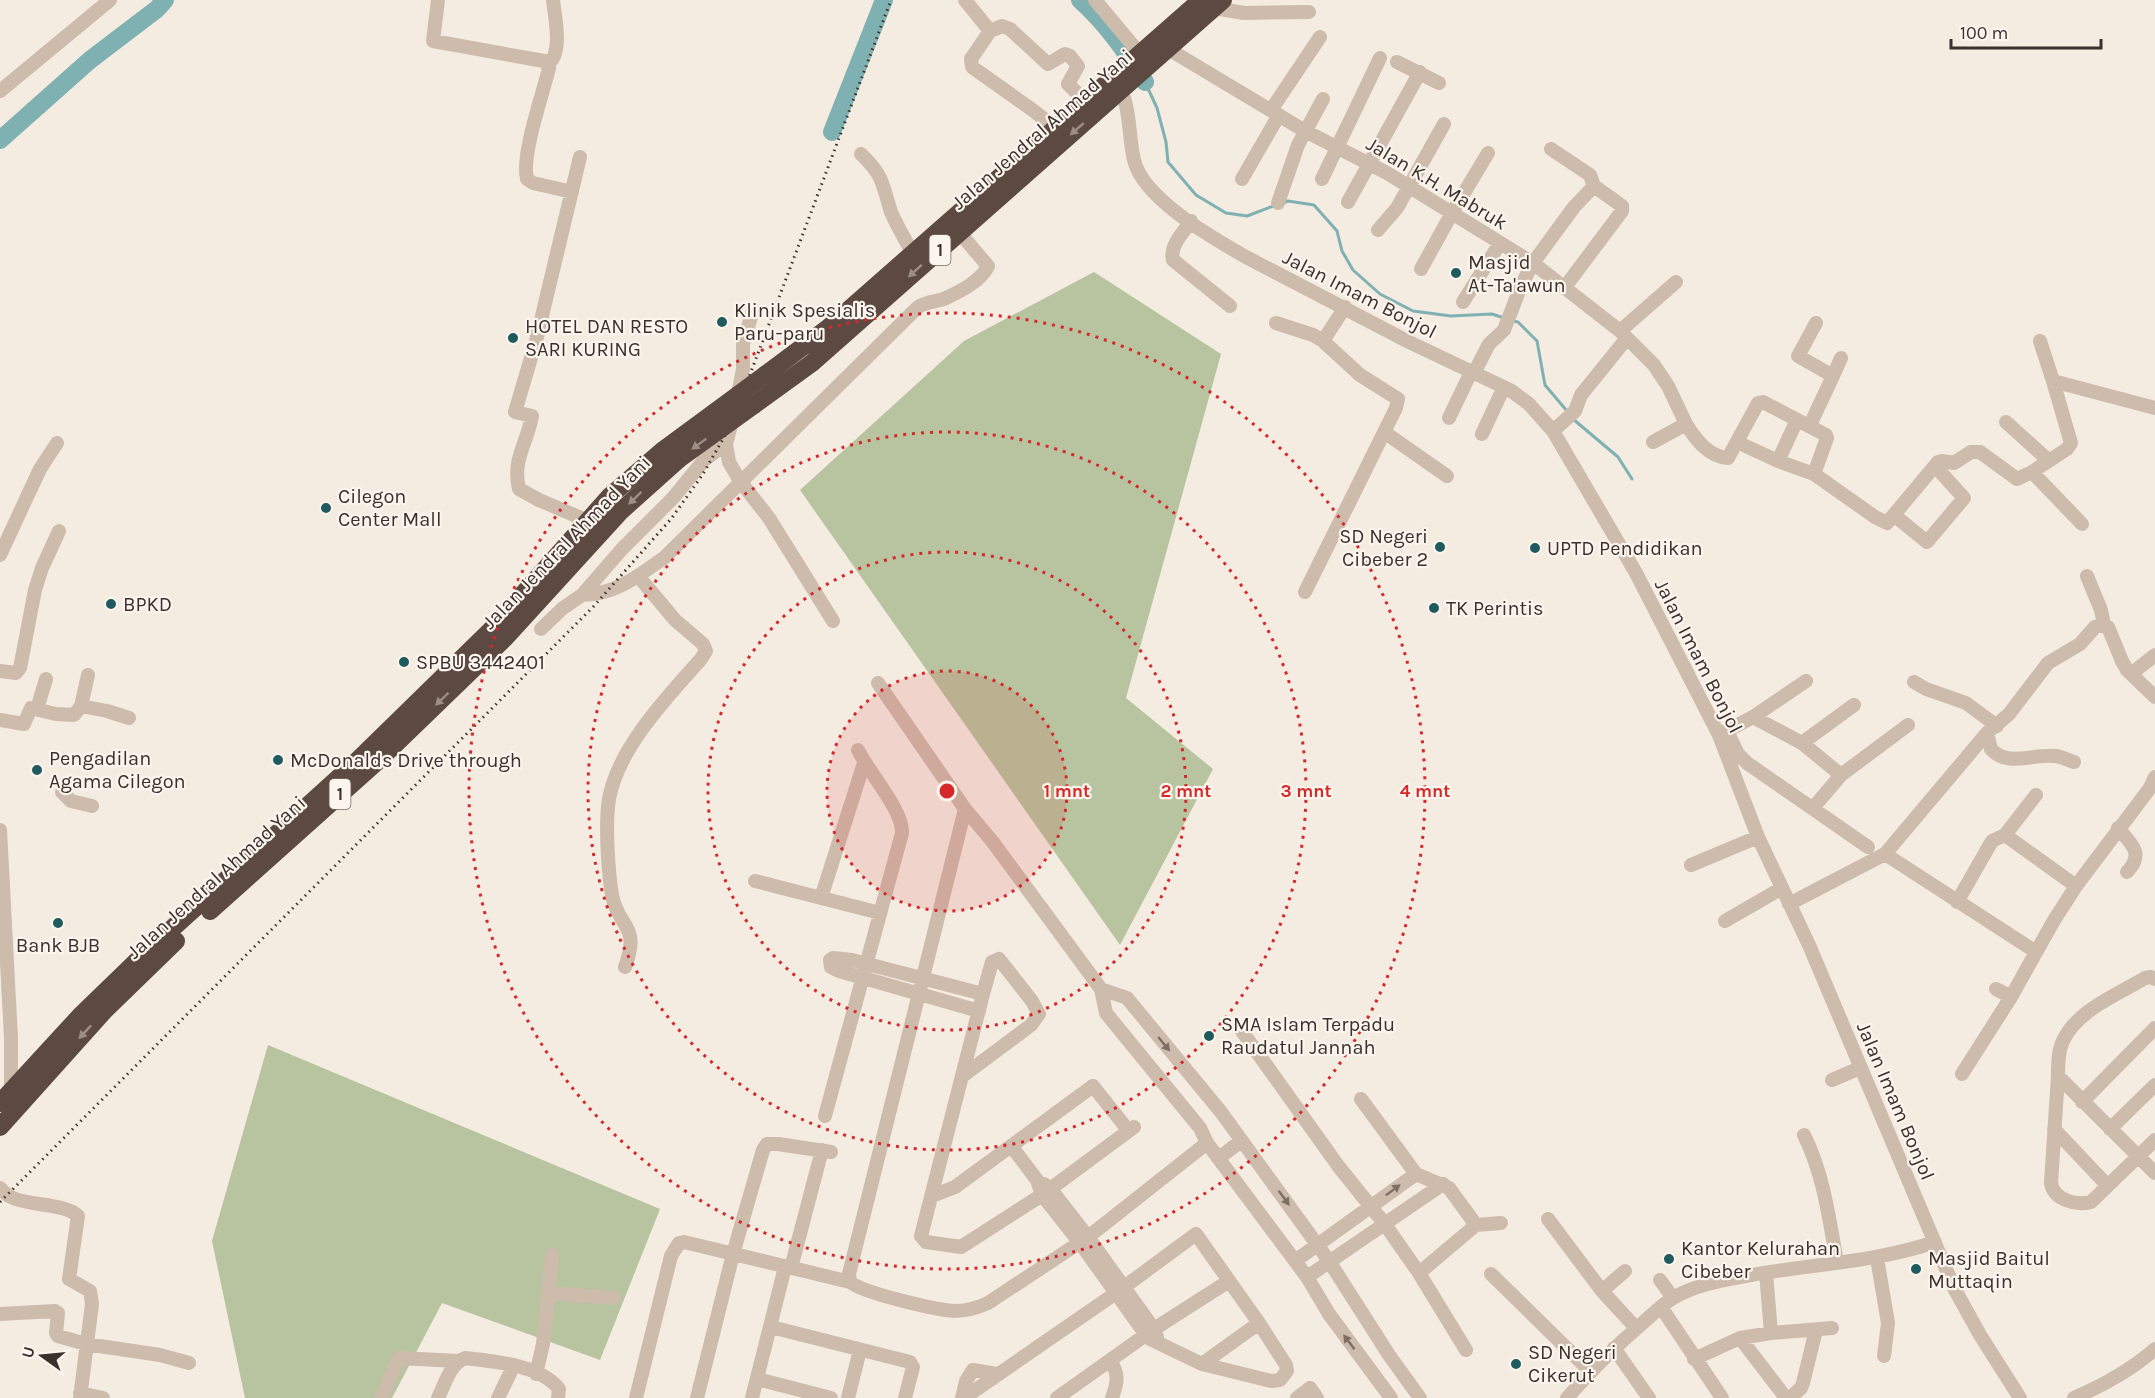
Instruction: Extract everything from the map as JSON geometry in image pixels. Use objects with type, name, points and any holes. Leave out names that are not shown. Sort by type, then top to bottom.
[{"type":"highway","name":"Jalan Jendral Ahmad Yani","points":[[6,1096],[80,1016],[144,954],[357,761],[484,637],[588,521],[637,471],[828,328],[1085,102],[1131,70],[1213,3]]},
{"type":"highway","name":"Jalan Jendral Ahmad Yani","points":[[0,1127],[105,1010],[163,952],[381,758],[506,637],[621,512],[679,459],[812,363],[959,232],[1131,70]]},
{"type":"street","points":[[0,91],[111,0]]},
{"type":"street","points":[[438,0],[433,41],[544,61],[548,64]]},
{"type":"street","points":[[548,64],[552,62],[557,51],[554,0]]},
{"type":"street","points":[[965,0],[990,31]]},
{"type":"street","points":[[1095,0],[1131,70]]},
{"type":"street","points":[[1213,3],[1244,13],[1309,12]]},
{"type":"street","points":[[1055,128],[972,68],[971,59],[990,31],[1002,26],[1010,29],[1048,64],[1065,54],[1070,56],[1078,66],[1068,84],[1085,102]]},
{"type":"street","points":[[1242,179],[1275,113],[1320,37]]},
{"type":"street","name":"Jalan K.H. Mabruk","points":[[1162,45],[1305,131],[1408,186],[1533,263],[1624,334],[1654,365],[1668,386],[1686,424],[1698,441],[1721,458],[1728,458],[1737,442]]},
{"type":"street","points":[[1322,179],[1380,58]]},
{"type":"street","points":[[1397,62],[1438,83]]},
{"type":"street","points":[[548,64],[549,68],[527,153],[525,172],[527,179],[533,183],[572,192]]},
{"type":"street","name":"Jalan Imam Bonjol","points":[[1131,70],[1128,111],[1133,156],[1138,173],[1160,198],[1232,249],[1408,342],[1520,395],[1553,431],[1636,573],[1723,733],[1758,837],[1809,945],[1954,1288],[1980,1335],[2020,1398]]},
{"type":"street","points":[[1348,202],[1420,72]]},
{"type":"street","points":[[1278,203],[1298,145],[1323,99]]},
{"type":"street","points":[[1378,230],[1397,208],[1444,124]]},
{"type":"street","points":[[1551,148],[1590,175],[1594,186],[1622,206],[1622,211],[1565,287]]},
{"type":"street","points":[[861,153],[875,168],[884,183],[892,213],[913,254]]},
{"type":"street","points":[[1421,269],[1488,153]]},
{"type":"street","points":[[580,158],[536,341],[515,412],[532,416],[517,462],[516,477],[519,489],[538,500],[588,521]]},
{"type":"street","points":[[1449,418],[1488,344],[1503,330],[1533,263],[1574,207],[1594,186]]},
{"type":"street","points":[[1191,222],[1175,245],[1173,260],[1230,306]]},
{"type":"street","points":[[582,595],[606,592],[639,577],[665,557],[918,307],[946,298],[967,287],[984,272],[988,266],[959,232]]},
{"type":"street","points":[[1463,302],[1500,243]]},
{"type":"street","points":[[1553,431],[1572,414],[1581,395],[1624,334],[1676,282]]},
{"type":"street","points":[[1323,341],[1345,308]]},
{"type":"street","points":[[753,310],[743,344],[741,383],[726,444],[729,462],[740,481],[769,518],[833,621]]},
{"type":"street","points":[[1276,323],[1305,332],[1323,341],[1360,375],[1398,399],[1396,408],[1305,592]]},
{"type":"street","points":[[1816,323],[1798,356],[1833,376]]},
{"type":"street","points":[[1814,474],[1827,436],[1760,402],[1737,442],[1778,461],[1814,474],[1887,524],[1942,460],[1954,463],[1976,451],[2017,479],[2032,472],[2067,449],[2071,440],[2040,342]]},
{"type":"street","points":[[1778,461],[1833,376],[1841,358]]},
{"type":"street","points":[[2053,381],[2155,408]]},
{"type":"street","points":[[1482,434],[1504,387]]},
{"type":"street","points":[[2006,422],[2048,460]]},
{"type":"street","points":[[1653,442],[1686,424]]},
{"type":"street","points":[[1384,432],[1447,476]]},
{"type":"street","points":[[0,555],[40,469],[57,443]]},
{"type":"street","points":[[541,629],[563,608],[582,595],[622,549],[673,498],[704,460],[726,444]]},
{"type":"street","points":[[1894,515],[1927,542],[1942,525],[1964,498],[1935,466]]},
{"type":"street","points":[[2032,472],[2082,524]]},
{"type":"street","points":[[0,671],[16,673],[20,668],[35,590],[42,568],[59,531]]},
{"type":"street","points":[[2087,576],[2101,610],[2104,625],[2111,630],[2121,661],[2155,697]]},
{"type":"street","points":[[625,967],[629,957],[631,936],[613,897],[609,799],[623,761],[648,721],[702,659],[706,651],[703,644],[675,620],[639,577]]},
{"type":"street","points":[[1789,904],[1885,854],[1992,729],[2009,714],[2048,663],[2058,655],[2074,649],[2095,627],[2104,625]]},
{"type":"street","points":[[2131,674],[2155,655]]},
{"type":"street","points":[[0,720],[24,724],[31,708],[57,714],[75,715],[81,706],[88,675]]},
{"type":"street","points":[[37,709],[46,679]]},
{"type":"street","points":[[1806,681],[1752,717],[1723,733],[1744,760],[1868,847]]},
{"type":"street","points":[[1914,682],[1926,689],[1966,703],[1992,729],[1991,749],[2002,757],[2017,759],[2058,756],[2074,762]]},
{"type":"street","points":[[878,683],[965,809],[992,841],[1101,989],[1106,1013],[1200,1128],[1207,1143],[1295,1261],[1329,1314],[1390,1398]]},
{"type":"street","points":[[1802,743],[1854,705]]},
{"type":"street","points":[[81,706],[129,718]]},
{"type":"street","points":[[1752,717],[1802,743],[1841,775]]},
{"type":"street","points":[[1813,808],[1841,775],[1908,725]]},
{"type":"street","points":[[825,1116],[901,839],[902,825],[897,812],[864,763],[858,750]]},
{"type":"street","points":[[821,898],[864,763]]},
{"type":"street","points":[[1962,1074],[2011,997],[2076,886],[2144,796],[2155,777]]},
{"type":"street","points":[[62,792],[71,801],[92,806]]},
{"type":"street","points":[[1957,902],[1992,841],[2005,835],[2036,795]]},
{"type":"street","points":[[850,1282],[849,1274],[965,809]]},
{"type":"street","points":[[2118,828],[2136,853],[2135,862],[2127,872]]},
{"type":"street","points":[[0,830],[11,1038],[6,1096]]},
{"type":"street","points":[[2005,835],[2076,886]]},
{"type":"street","points":[[1691,865],[1758,837]]},
{"type":"street","points":[[1885,854],[2036,952]]},
{"type":"street","points":[[755,881],[880,913]]},
{"type":"street","points":[[1725,921],[1782,888]]},
{"type":"street","points":[[932,1196],[954,1186],[1012,1147],[1094,1086],[1131,1129],[1046,1192],[961,1247],[926,1242],[921,1238],[983,994],[992,962],[999,959],[1032,1001],[1039,1014],[1031,1025],[964,1075]]},
{"type":"street","points":[[864,971],[924,978],[983,994]]},
{"type":"street","points":[[864,971],[919,994],[979,1011]]},
{"type":"street","points":[[2155,979],[2145,978],[2088,1012],[2079,1020],[2062,1044],[2054,1129],[2052,1191],[2056,1196],[2078,1203],[2091,1202],[2155,1140]]},
{"type":"street","points":[[1101,989],[1127,998],[1221,1112],[1329,1261],[1389,1355],[1420,1398]]},
{"type":"street","points":[[1996,989],[2011,997]]},
{"type":"street","points":[[1106,1013],[1127,998]]},
{"type":"street","points":[[1239,1027],[1384,1223],[1419,1273],[1466,1350]]},
{"type":"street","points":[[2082,1102],[2155,1028]]},
{"type":"street","points":[[1832,1080],[1860,1068]]},
{"type":"street","points":[[2058,1076],[2155,1173]]},
{"type":"street","points":[[2110,1129],[2155,1085]]},
{"type":"street","points":[[1361,1099],[1416,1174],[1449,1188],[1476,1225]]},
{"type":"street","points":[[1200,1128],[1221,1112]]},
{"type":"street","points":[[2054,1129],[2108,1185]]},
{"type":"street","points":[[1804,1135],[1815,1157],[1822,1183],[1838,1262]]},
{"type":"street","points":[[1219,1158],[1241,1141]]},
{"type":"street","points":[[636,1398],[675,1247],[679,1243],[684,1242],[850,1282],[861,1289],[933,1307],[956,1311],[975,1309],[988,1304],[1084,1240],[1207,1143]]},
{"type":"street","points":[[697,1398],[753,1181],[767,1144],[826,1151],[788,1268],[752,1398]]},
{"type":"street","points":[[963,1398],[966,1381],[973,1370],[997,1374],[1120,1290],[1200,1232],[1229,1281],[1286,1365],[1286,1374],[1280,1380],[1271,1381],[1202,1364],[1185,1357],[1153,1336],[1120,1290],[1084,1240],[1012,1147]]},
{"type":"street","points":[[1295,1261],[1416,1174]]},
{"type":"street","points":[[1306,1277],[1443,1184]]},
{"type":"street","points":[[0,1188],[13,1199],[65,1210],[78,1216],[69,1279],[86,1287],[92,1296],[80,1396],[103,1398]]},
{"type":"street","points":[[1548,1219],[1602,1291],[1636,1328]]},
{"type":"street","points":[[1419,1273],[1476,1225],[1501,1223]]},
{"type":"street","points":[[1567,1398],[1614,1348],[1667,1302],[1704,1285],[1766,1273],[1877,1258],[1935,1242]]},
{"type":"street","points":[[536,1374],[543,1344],[552,1256]]},
{"type":"street","points":[[1877,1258],[1888,1323],[1884,1356]]},
{"type":"street","points":[[1602,1291],[1625,1271]]},
{"type":"street","points":[[1766,1273],[1771,1333]]},
{"type":"street","points":[[1491,1274],[1591,1371]]},
{"type":"street","points":[[1660,1280],[1667,1302],[1694,1359],[1722,1398]]},
{"type":"street","points":[[1057,1398],[1110,1361],[1153,1336],[1229,1281]]},
{"type":"street","points":[[548,1293],[614,1298]]},
{"type":"street","points":[[0,1314],[55,1311],[58,1313],[56,1335],[86,1344],[160,1355],[189,1363]]},
{"type":"street","points":[[1202,1364],[1259,1323]]},
{"type":"street","points":[[771,1327],[912,1364],[914,1367],[905,1398]]},
{"type":"street","points":[[1694,1359],[1740,1338],[1832,1328]]},
{"type":"street","points":[[1740,1338],[1788,1398],[1797,1392],[1803,1383],[1816,1330]]},
{"type":"street","points":[[1614,1348],[1649,1398]]},
{"type":"street","points":[[849,1398],[860,1350]]},
{"type":"street","points":[[2074,1398],[2110,1382],[2154,1350]]},
{"type":"street","points":[[1371,1370],[1389,1355]]},
{"type":"street","points":[[381,1398],[399,1358],[458,1361],[465,1358],[514,1365],[536,1374],[554,1383],[559,1389],[558,1398]]},
{"type":"street","points":[[438,1398],[458,1361]]},
{"type":"street","points":[[1110,1361],[1118,1376],[1112,1398]]},
{"type":"street","points":[[498,1398],[514,1365]]},
{"type":"street","points":[[757,1379],[831,1398]]},
{"type":"street","points":[[1299,1397],[1310,1388],[1317,1398]]},
{"type":"green space","points":[[1094,272],[1221,354],[1126,698],[1213,769],[1120,945],[800,490],[964,341]]},
{"type":"green space","points":[[268,1045],[660,1209],[600,1360],[442,1303],[392,1398],[245,1398],[212,1241]]},
{"type":"waterway","points":[[0,140],[90,60],[157,9],[165,0]]},
{"type":"waterway","points":[[832,132],[884,0]]},
{"type":"waterway","points":[[1080,0],[1116,39],[1145,82]]},
{"type":"waterway","points":[[1145,82],[1157,108],[1166,142],[1168,162],[1196,195],[1226,213],[1247,216],[1276,205]]},
{"type":"waterway","points":[[1283,203],[1288,201],[1314,205],[1337,231],[1342,251],[1353,270],[1380,294],[1413,311],[1451,316],[1492,314],[1504,318]]},
{"type":"waterway","points":[[1513,321],[1518,322],[1537,341],[1545,385],[1567,411]]},
{"type":"waterway","points":[[1573,419],[1618,457],[1632,479]]},
{"type":"railway","points":[[0,1202],[594,606],[671,519],[703,474],[731,425],[891,0]]},
{"type":"place","name":"Masjid At-Ta'awun","points":[[1456,273]]},
{"type":"place","name":"Klinik Spesialis Paru-paru","points":[[722,322]]},
{"type":"place","name":"HOTEL DAN RESTO SARI KURING","points":[[513,338]]},
{"type":"place","name":"Cilegon Center Mall","points":[[326,508]]},
{"type":"place","name":"SD Negeri Cibeber 2","points":[[1440,547]]},
{"type":"place","name":"UPTD Pendidikan","points":[[1535,548]]},
{"type":"place","name":"BPKD","points":[[111,604]]},
{"type":"place","name":"TK Perintis","points":[[1434,608]]},
{"type":"place","name":"SPBU 3442401","points":[[404,662]]},
{"type":"place","name":"McDonalds Drive through","points":[[278,760]]},
{"type":"place","name":"Pengadilan Agama Cilegon","points":[[37,770]]},
{"type":"place","name":"Bank BJB","points":[[58,923]]},
{"type":"place","name":"SMA Islam Terpadu Raudatul Jannah","points":[[1209,1036]]},
{"type":"place","name":"Kantor Kelurahan Cibeber","points":[[1669,1259]]},
{"type":"place","name":"Masjid Baitul Muttaqin","points":[[1916,1269]]},
{"type":"place","name":"SD Negeri Cikerut","points":[[1516,1364]]}]
